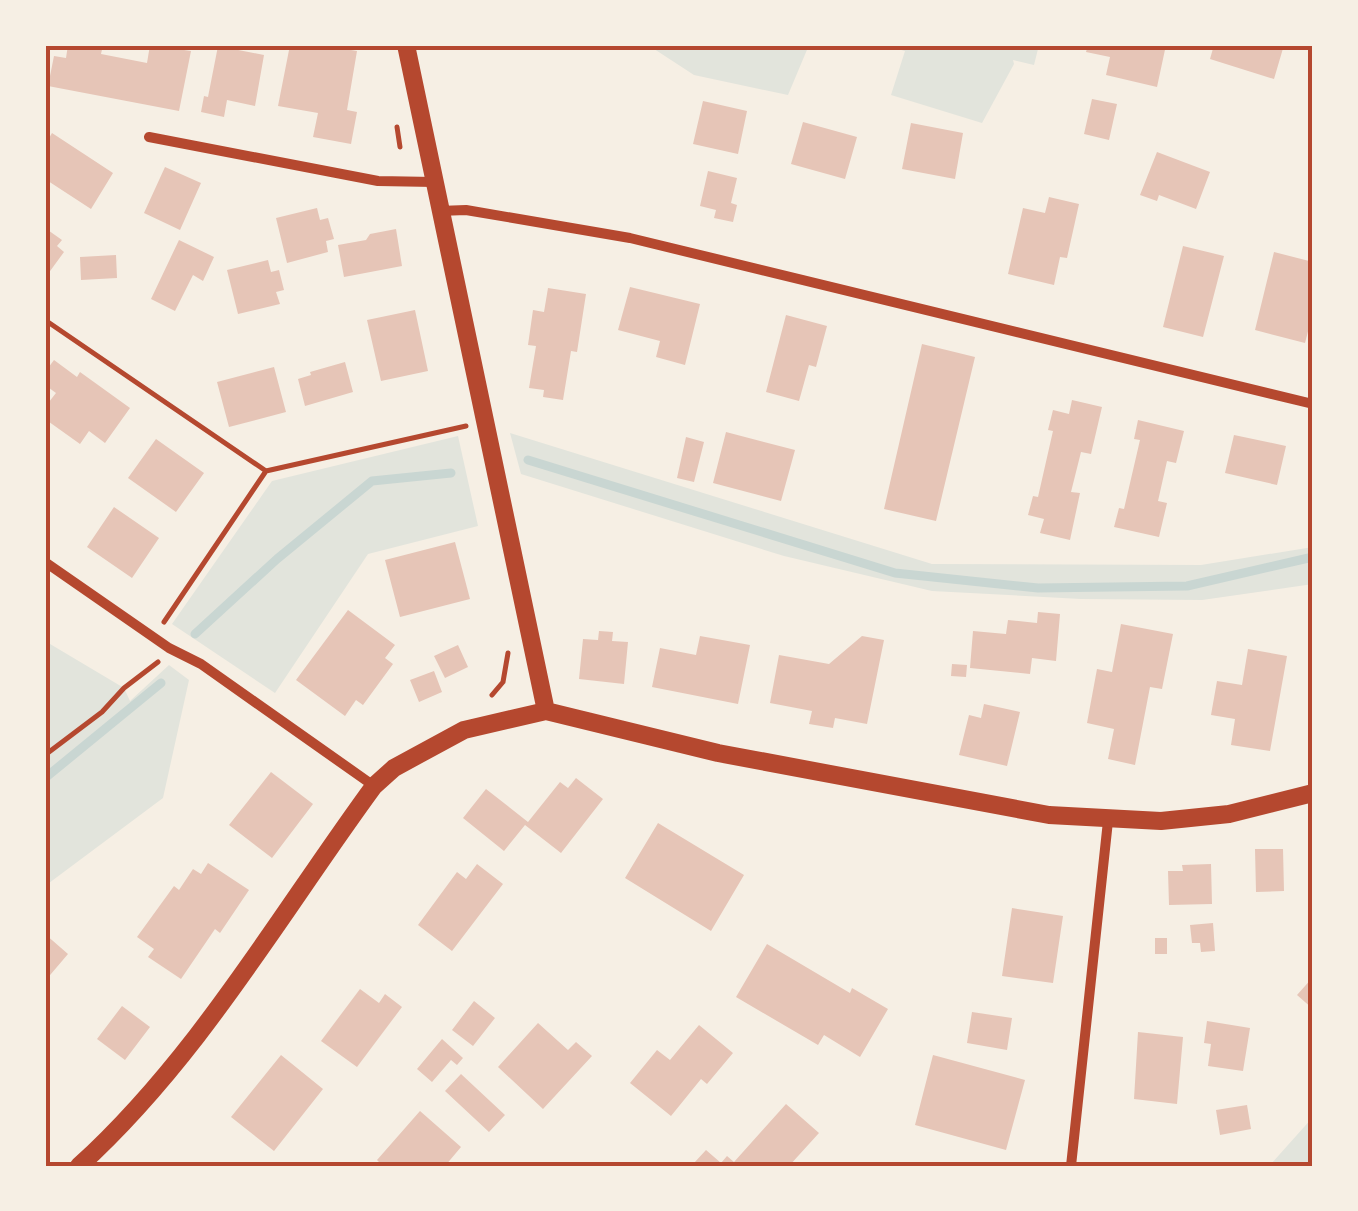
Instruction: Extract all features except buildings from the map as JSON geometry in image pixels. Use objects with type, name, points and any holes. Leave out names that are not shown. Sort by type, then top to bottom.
[{"type":"street","points":[[406,45],[546,711]]},
{"type":"street","points":[[148,137],[378,181],[434,182]]},
{"type":"street","points":[[439,211],[466,210],[630,238],[1313,404]]},
{"type":"street","points":[[45,562],[169,648],[202,664],[374,786]]},
{"type":"street","points":[[79,1166],[134,1111],[199,1034],[374,786],[394,768],[464,730],[546,711],[718,753],[1012,809],[1108,821],[1161,821],[1229,814],[1313,792]]},
{"type":"street","points":[[1071,1166],[1108,821]]},
{"type":"path","points":[[45,320],[266,471]]},
{"type":"path","points":[[155,636],[266,471],[487,422]]},
{"type":"path","points":[[45,755],[153,668],[169,648]]},
{"type":"shaded area","points":[[648,45],[809,45],[788,95],[694,75]]},
{"type":"shaded area","points":[[884,45],[1039,45],[1034,65],[1013,60],[982,123],[891,95],[905,51]]},
{"type":"shaded area","points":[[510,433],[932,564],[1201,565],[1313,547],[1313,584],[1202,600],[1081,599],[932,591],[784,556],[521,474]]},
{"type":"shaded area","points":[[458,436],[478,526],[368,554],[275,693],[172,624],[272,481]]},
{"type":"shaded area","points":[[45,641],[124,688],[130,701],[169,665],[189,680],[163,798],[45,886]]},
{"type":"shaded area","points":[[1313,1117],[1313,1166],[1270,1166],[1271,1164]]},
{"type":"waterway","points":[[528,460],[895,573],[1038,588],[1187,586],[1313,557]]},
{"type":"waterway","points":[[195,634],[277,559],[372,481],[451,473]]},
{"type":"waterway","points":[[45,778],[161,683]]}]
